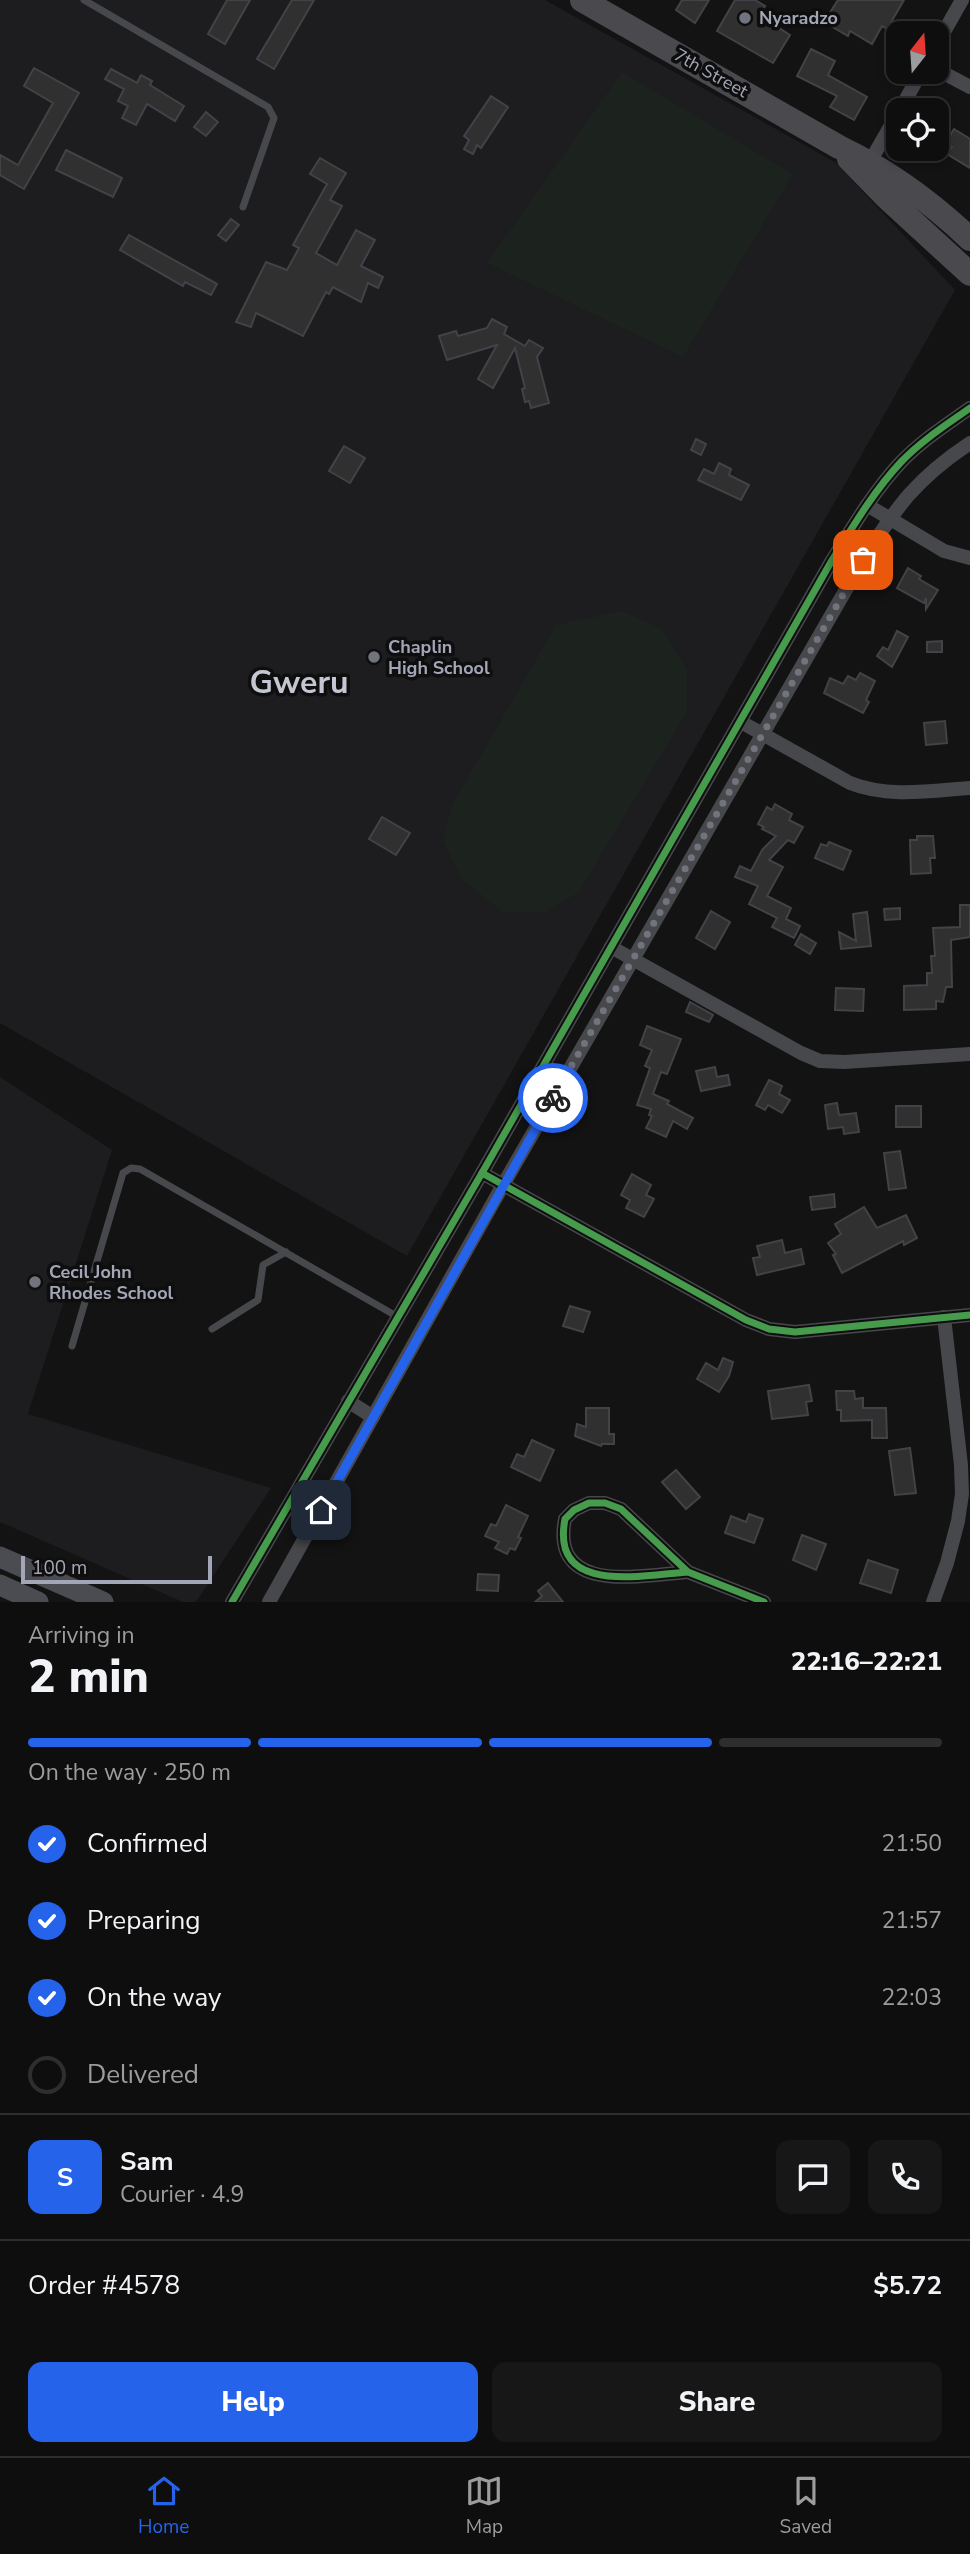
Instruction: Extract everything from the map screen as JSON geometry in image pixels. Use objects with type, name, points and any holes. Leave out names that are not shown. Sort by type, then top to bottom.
[{"type":"highway","name":"7th Street","points":[[582,0],[839,147],[867,168],[944,216],[970,239]]},
{"type":"highway","name":"7th Street","points":[[867,168],[970,274]]},
{"type":"main road","points":[[0,1557],[103,1602]]},
{"type":"main road","points":[[0,1586],[38,1602]]},
{"type":"street","points":[[949,23],[962,0]]},
{"type":"street","points":[[949,76],[970,88]]},
{"type":"street","points":[[867,168],[886,135]]},
{"type":"street","points":[[232,1602],[831,562],[867,505],[901,462],[936,431],[970,408]]},
{"type":"street","points":[[269,1602],[632,959],[889,518],[919,481],[970,443]]},
{"type":"street","points":[[867,505],[944,551],[970,558]]},
{"type":"street","points":[[741,722],[869,791],[890,793],[970,788]]},
{"type":"street","points":[[611,947],[820,1061],[844,1062],[970,1054]]},
{"type":"street","points":[[482,1172],[746,1320],[769,1329],[795,1332],[970,1315]]},
{"type":"street","points":[[933,1602],[947,1563],[962,1494],[944,1317]]},
{"type":"street","points":[[348,1401],[373,1417]]},
{"type":"street","points":[[688,1572],[628,1577],[603,1576],[582,1570],[573,1562],[563,1545],[565,1519],[574,1510],[589,1503],[605,1503],[621,1509],[688,1572],[764,1602]]},
{"type":"lane","points":[[84,0],[268,107],[274,118],[243,207]]},
{"type":"lane","points":[[72,1346],[124,1174],[131,1168],[140,1169],[397,1317]]},
{"type":"lane","points":[[212,1329],[258,1300],[263,1265],[286,1252]]},
{"type":"shaded area","name":"Chaplin High School","points":[[0,0],[545,0],[835,162],[955,290],[407,1256],[0,1023]]},
{"type":"shaded area","points":[[622,72],[793,174],[683,357],[487,263]]},
{"type":"shaded area","points":[[621,611],[661,628],[687,669],[687,712],[578,893],[545,912],[502,912],[461,878],[443,841],[451,807],[556,625]]},
{"type":"shaded area","name":"Cecil John Rhodes School","points":[[0,1077],[112,1150],[28,1414],[271,1488],[196,1602],[183,1602],[0,1522]]},
{"type":"building","points":[[227,0],[250,0],[225,44],[208,34]]},
{"type":"building","points":[[292,0],[314,0],[274,69],[257,59]]},
{"type":"building","points":[[682,0],[709,0],[695,23],[676,10]]},
{"type":"building","points":[[735,0],[755,0],[765,6],[760,16],[790,35],[773,63],[717,31]]},
{"type":"building","points":[[838,0],[904,0],[892,21],[886,21],[886,28],[882,26],[872,44],[850,31],[848,36],[824,22]]},
{"type":"building","points":[[811,49],[835,61],[828,75],[867,97],[854,120],[830,107],[837,96],[797,76]]},
{"type":"building","points":[[34,68],[79,93],[24,189],[0,175],[0,155],[18,165],[53,103],[24,86]]},
{"type":"building","points":[[111,69],[137,83],[141,75],[152,81],[150,85],[184,106],[175,121],[147,104],[136,125],[122,118],[128,106],[118,101],[124,89],[105,79]]},
{"type":"building","points":[[491,96],[508,107],[481,148],[477,145],[473,154],[464,149],[469,140],[464,136]]},
{"type":"building","points":[[206,112],[218,122],[206,136],[194,127]]},
{"type":"building","points":[[954,129],[970,139],[970,168],[949,155],[952,147],[949,145],[949,138]]},
{"type":"building","points":[[66,150],[122,178],[113,197],[56,170]]},
{"type":"building","points":[[320,158],[346,173],[330,200],[342,206],[316,253],[337,265],[356,230],[375,240],[361,266],[383,277],[378,288],[368,283],[361,302],[333,287],[329,294],[326,292],[303,336],[256,313],[251,327],[236,322],[266,262],[287,270],[299,248],[293,245],[327,184],[310,174]]},
{"type":"building","points":[[231,219],[239,225],[226,241],[218,235]]},
{"type":"building","points":[[129,235],[217,284],[211,295],[185,282],[183,286],[120,250]]},
{"type":"building","points":[[492,319],[507,327],[504,334],[525,346],[529,340],[543,348],[537,357],[549,403],[531,408],[529,401],[525,402],[522,389],[525,388],[515,348],[493,388],[478,379],[497,345],[447,360],[439,336],[456,331],[458,336],[487,328]]},
{"type":"building","points":[[696,439],[706,444],[701,455],[691,450]]},
{"type":"building","points":[[344,446],[365,458],[350,483],[329,471]]},
{"type":"building","points":[[719,463],[731,469],[729,475],[749,485],[741,500],[698,480],[704,469],[714,474]]},
{"type":"building","points":[[908,568],[921,576],[919,579],[938,590],[926,609],[926,598],[924,603],[897,588]]},
{"type":"building","points":[[897,631],[908,637],[892,667],[877,656],[883,647],[888,650]]},
{"type":"building","points":[[942,641],[942,652],[927,652],[927,642]]},
{"type":"building","points":[[860,673],[875,681],[863,713],[824,693],[830,678],[843,684],[848,676],[856,680]]},
{"type":"building","points":[[945,721],[947,743],[926,745],[924,723]]},
{"type":"building","points":[[775,804],[792,814],[789,820],[803,827],[794,843],[788,840],[769,860],[783,867],[767,896],[791,908],[786,919],[800,926],[794,938],[772,927],[777,918],[749,904],[758,886],[735,877],[740,866],[751,871],[762,850],[776,836],[758,824],[767,807],[772,810]]},
{"type":"building","points":[[382,817],[410,833],[396,855],[369,839]]},
{"type":"building","points":[[917,836],[933,836],[935,858],[930,858],[931,873],[911,874],[910,840],[917,840]]},
{"type":"building","points":[[829,842],[851,851],[843,870],[815,858],[821,844],[827,846]]},
{"type":"building","points":[[960,905],[970,905],[970,937],[951,940],[952,987],[946,987],[943,1002],[936,1001],[936,1009],[904,1010],[904,986],[927,985],[927,973],[932,973],[931,956],[935,956],[933,928],[960,927]]},
{"type":"building","points":[[900,908],[900,919],[885,920],[884,909]]},
{"type":"building","points":[[711,911],[730,922],[715,949],[696,938]]},
{"type":"building","points":[[867,912],[871,946],[841,949],[839,932],[856,941],[853,914]]},
{"type":"building","points":[[801,934],[816,943],[810,954],[795,945]]},
{"type":"building","points":[[836,988],[864,989],[863,1011],[835,1010]]},
{"type":"building","points":[[690,1002],[713,1015],[709,1022],[686,1012]]},
{"type":"building","points":[[647,1026],[681,1039],[667,1074],[661,1072],[653,1094],[669,1101],[667,1104],[693,1118],[687,1129],[673,1121],[666,1137],[646,1128],[652,1116],[649,1115],[651,1109],[637,1105],[650,1068],[645,1066],[652,1050],[640,1045]]},
{"type":"building","points":[[715,1067],[717,1077],[728,1075],[730,1085],[701,1091],[696,1071]]},
{"type":"building","points":[[769,1080],[782,1086],[779,1094],[790,1100],[782,1113],[768,1105],[765,1110],[756,1105]]},
{"type":"building","points":[[837,1103],[839,1115],[856,1113],[859,1132],[844,1134],[843,1127],[828,1129],[825,1105]]},
{"type":"building","points":[[896,1106],[921,1106],[921,1127],[896,1127]]},
{"type":"building","points":[[900,1151],[906,1188],[889,1190],[884,1153]]},
{"type":"building","points":[[632,1174],[651,1185],[646,1195],[654,1199],[644,1217],[626,1208],[630,1200],[621,1195]]},
{"type":"building","points":[[834,1194],[835,1207],[812,1210],[810,1197]]},
{"type":"building","points":[[864,1207],[877,1228],[906,1215],[917,1238],[904,1245],[903,1241],[842,1273],[833,1255],[836,1254],[828,1243],[841,1234],[835,1224]]},
{"type":"building","points":[[782,1240],[785,1253],[801,1249],[804,1264],[757,1275],[753,1258],[760,1257],[757,1246]]},
{"type":"building","points":[[570,1306],[590,1312],[583,1332],[563,1326]]},
{"type":"building","points":[[723,1358],[733,1362],[729,1376],[719,1392],[697,1379],[706,1363],[718,1370]]},
{"type":"building","points":[[809,1385],[812,1401],[806,1402],[808,1415],[772,1419],[768,1391]]},
{"type":"building","points":[[836,1391],[854,1391],[855,1399],[863,1398],[863,1408],[886,1408],[887,1438],[872,1438],[872,1420],[841,1421],[841,1410],[837,1410]]},
{"type":"building","points":[[586,1408],[609,1408],[609,1434],[614,1434],[614,1444],[601,1446],[575,1436],[577,1424],[586,1427]]},
{"type":"building","points":[[532,1440],[554,1450],[540,1481],[511,1467],[517,1454],[524,1457]]},
{"type":"building","points":[[910,1448],[916,1493],[895,1495],[889,1451]]},
{"type":"building","points":[[676,1470],[700,1497],[686,1509],[662,1482]]},
{"type":"building","points":[[506,1505],[528,1516],[515,1550],[510,1548],[507,1554],[495,1548],[499,1542],[485,1536],[491,1524],[496,1526]]},
{"type":"building","points":[[749,1514],[763,1519],[754,1543],[725,1533],[731,1516],[746,1522]]},
{"type":"building","points":[[802,1535],[826,1544],[816,1570],[793,1560]]},
{"type":"building","points":[[868,1560],[898,1570],[891,1593],[860,1583]]},
{"type":"building","points":[[478,1574],[499,1575],[498,1591],[477,1590]]},
{"type":"building","points":[[548,1583],[563,1602],[535,1602],[542,1596],[538,1591]]},
{"type":"cycle path","points":[[232,1602],[482,1173],[847,536],[872,498],[901,462],[925,440],[970,408]]},
{"type":"cycle path","points":[[482,1173],[746,1320],[769,1329],[795,1332],[970,1315]]},
{"type":"cycle path","points":[[688,1572],[625,1577],[604,1576],[585,1570],[572,1560],[564,1544],[565,1519],[574,1510],[589,1503],[605,1503],[621,1509],[688,1572],[764,1602]]},
{"type":"way so far","points":[[553,1098],[863,560]]},
{"type":"place","name":"Nyaradzo","points":[[745,18]]},
{"type":"place","name":"Chaplin High School","points":[[374,657]]},
{"type":"place","name":"Cecil John Rhodes School","points":[[35,1282]]},
{"type":"district","name":"Gweru","points":[[299,682]]},
{"type":"route","points":[[321,1510],[553,1098]]}]
